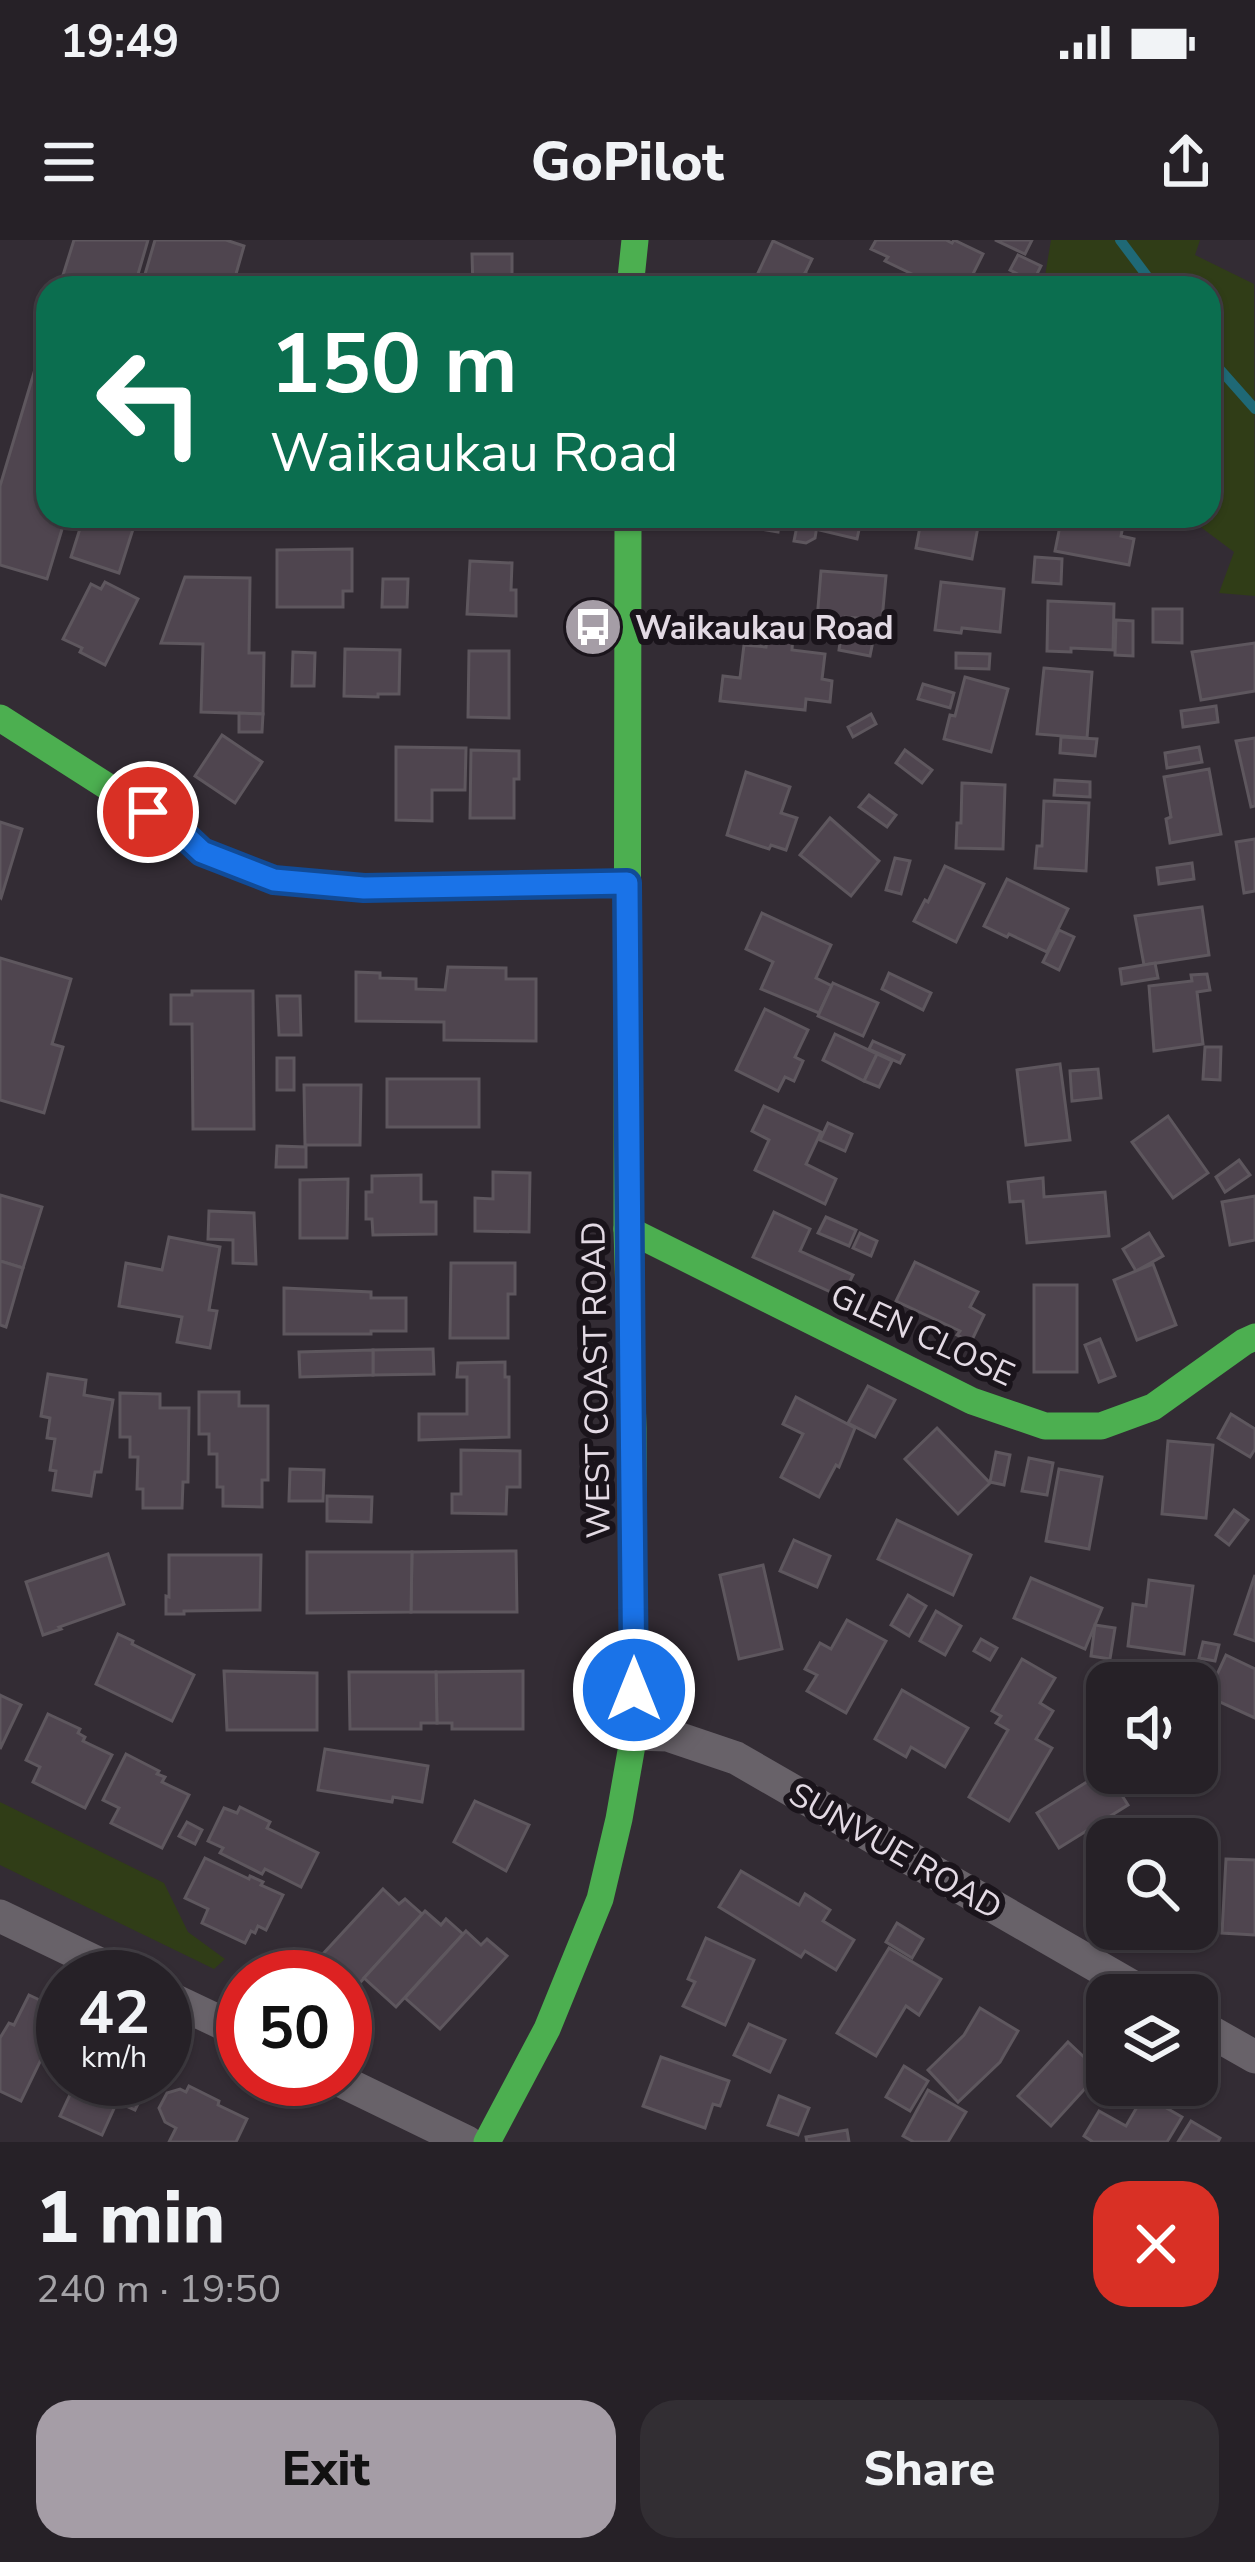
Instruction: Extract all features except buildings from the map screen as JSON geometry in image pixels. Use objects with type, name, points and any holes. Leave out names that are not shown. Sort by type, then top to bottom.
[{"type":"main road","points":[[631,276],[635,240]]},
{"type":"main road","name":"WEST COAST ROAD","points":[[487,2142],[548,2029],[600,1899],[634,1734],[627,1229],[628,528]]},
{"type":"main road","points":[[0,718],[185,836],[202,852],[274,880],[364,888],[627,883]]},
{"type":"main road","name":"GLEN CLOSE","points":[[627,1229],[972,1402],[1046,1426],[1102,1426],[1153,1407],[1255,1337]]},
{"type":"street","name":"SUNVUE ROAD","points":[[634,1734],[668,1735],[736,1758],[1111,1974]]},
{"type":"street","points":[[0,1916],[71,1950]]},
{"type":"street","points":[[1218,2036],[1255,2057]]},
{"type":"street","points":[[372,2096],[466,2142]]},
{"type":"green space","points":[[1051,240],[1200,240],[1195,255],[1254,284],[1255,596],[1219,593],[1234,552],[1202,528],[1221,528],[1221,276],[1045,276]]},
{"type":"green space","points":[[0,1802],[164,1883],[188,1932],[216,1952],[216,1967],[192,1958],[192,1950],[175,1950],[0,1865]]},
{"type":"waterway","points":[[1120,240],[1147,276]]},
{"type":"waterway","points":[[1221,371],[1255,409]]},
{"type":"traffic: fast","points":[[631,276],[635,240]]},
{"type":"traffic: fast","points":[[487,2142],[547,2029],[600,1899],[634,1734],[627,1229],[628,528]]},
{"type":"traffic: fast","points":[[0,718],[185,836],[202,852],[274,880],[364,888],[627,883]]},
{"type":"traffic: fast","points":[[627,1229],[972,1401],[1045,1426],[1101,1426],[1153,1407],[1255,1337]]},
{"type":"place","name":"Waikaukau Road","points":[[593,627]]},
{"type":"route","points":[[148,812],[202,852],[274,880],[364,888],[627,883],[634,1690]]}]
